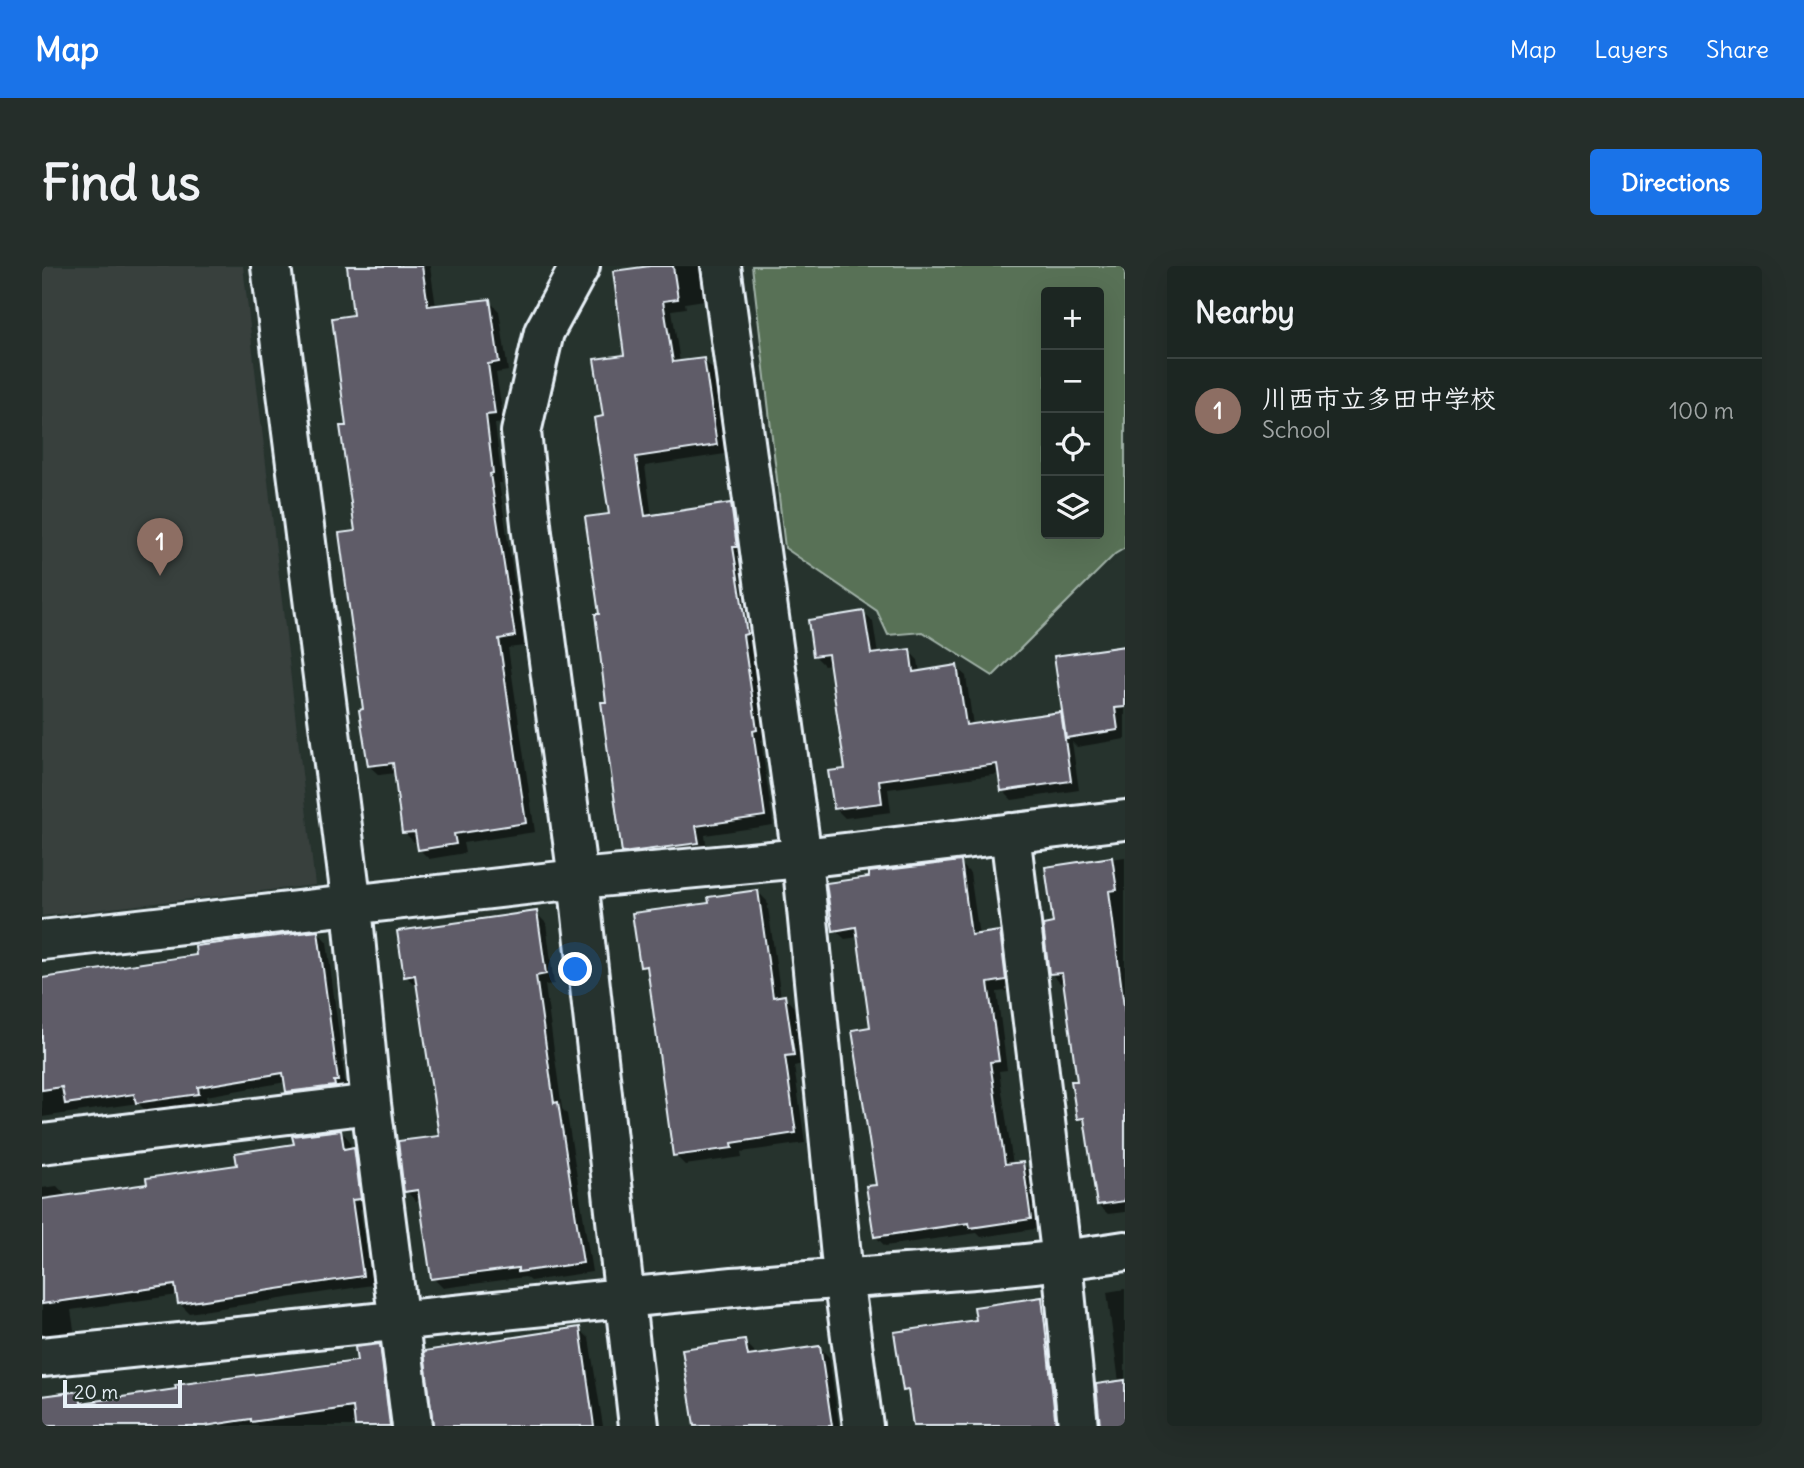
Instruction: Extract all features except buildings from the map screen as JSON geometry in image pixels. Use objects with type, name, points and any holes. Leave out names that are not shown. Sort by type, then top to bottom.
[{"type":"street","points":[[271,266],[352,906],[371,1104],[412,1426]]},
{"type":"street","points":[[580,266],[544,332],[521,432],[578,879],[639,1426]]},
{"type":"street","points":[[721,266],[802,859],[843,1277],[863,1426]]},
{"type":"street","points":[[42,940],[578,879],[802,859],[1125,820]]},
{"type":"street","points":[[1010,833],[1062,1261],[1078,1426]]},
{"type":"street","points":[[42,1144],[371,1104]]},
{"type":"street","points":[[42,1357],[624,1297],[1062,1261],[1125,1251]]},
{"type":"shaded area","points":[[42,266],[243,266],[315,885],[42,916]]},
{"type":"green space","points":[[752,266],[1125,266],[1125,548],[1115,554],[993,676],[923,632],[888,635],[877,611],[785,548]]},
{"type":"place","name":"川西市立多田中学校","points":[[160,576]]}]
